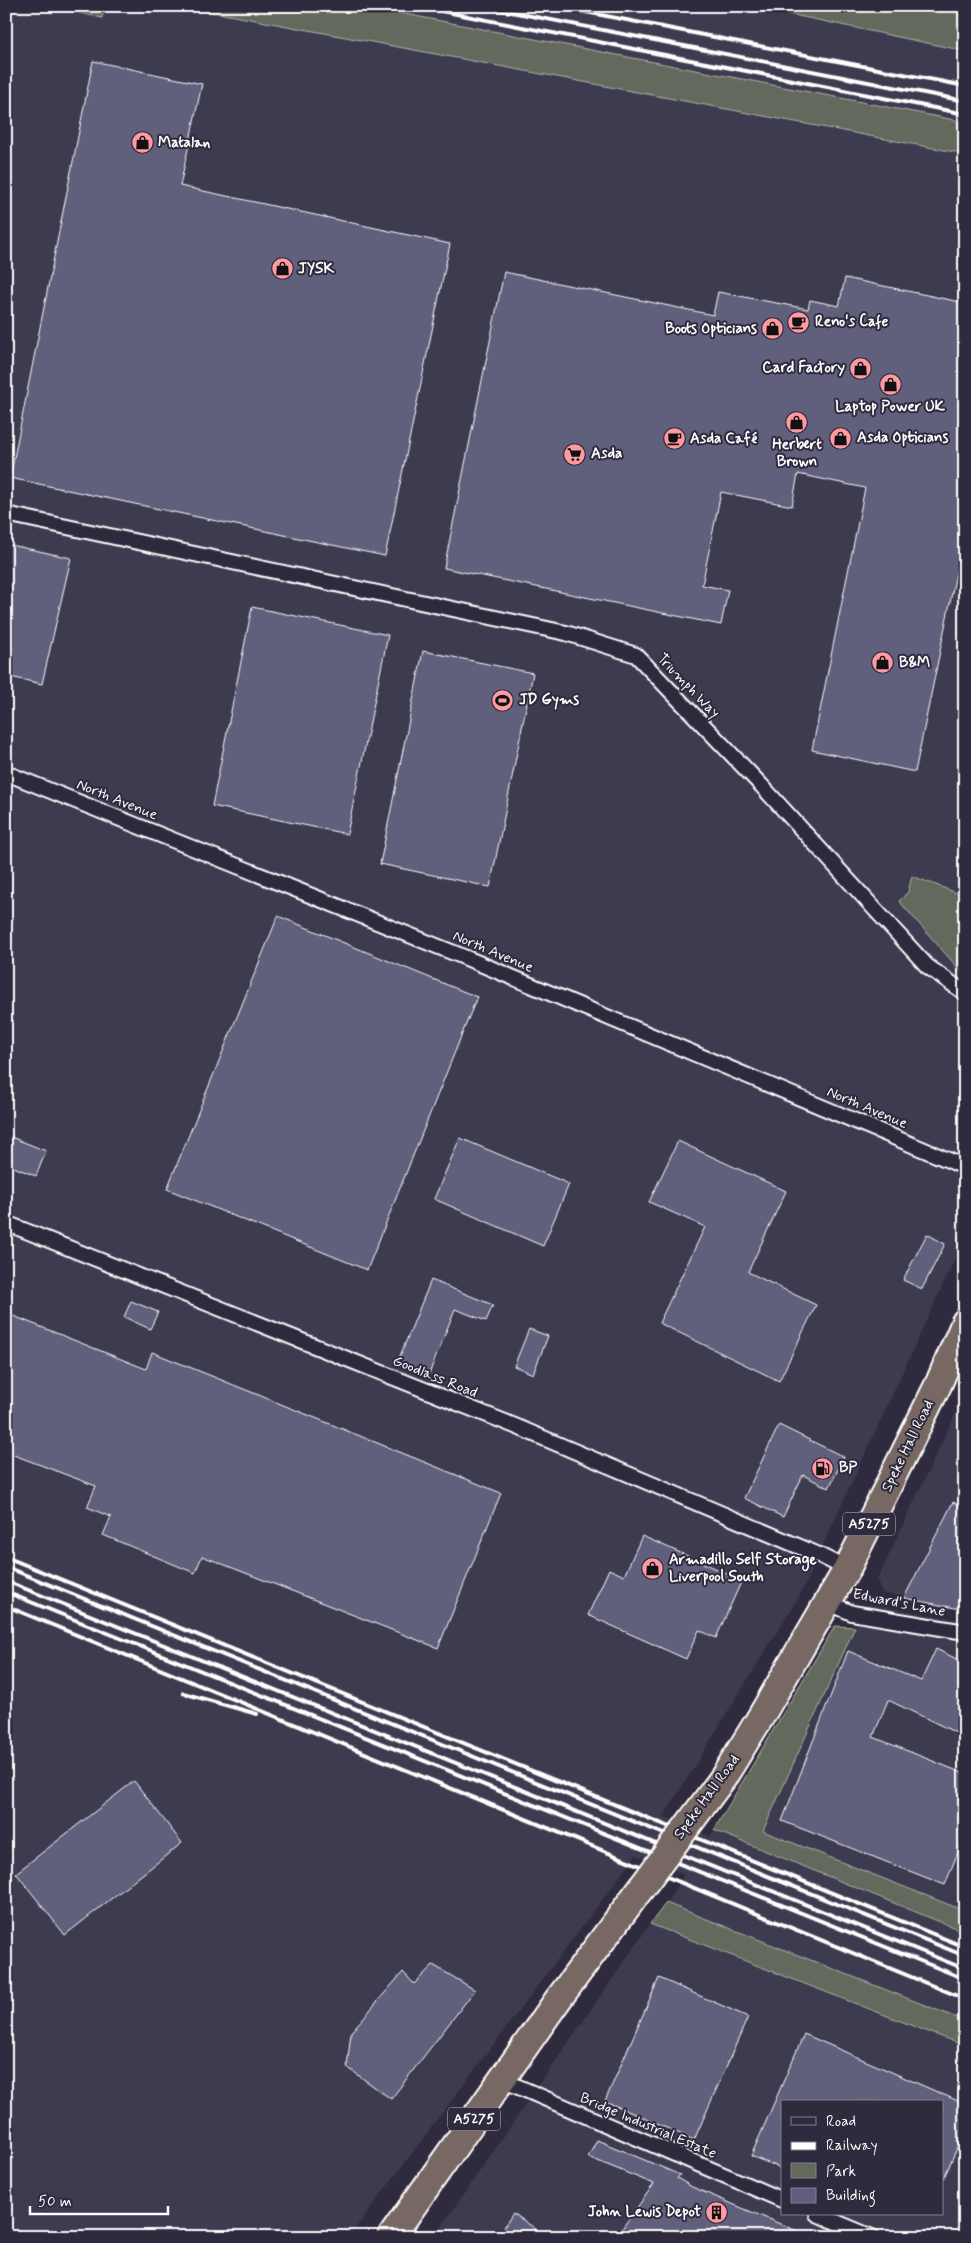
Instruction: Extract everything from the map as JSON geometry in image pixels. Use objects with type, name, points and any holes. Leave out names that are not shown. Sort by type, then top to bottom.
[{"type":"highway","name":"Speke Hall Road","points":[[391,2237],[557,2001],[723,1778],[829,1603],[921,1420],[965,1322]]},
{"type":"street","name":"Triumph Way","points":[[6,514],[566,633],[636,655],[761,785],[927,966],[965,993]]},
{"type":"street","name":"North Avenue","points":[[6,773],[459,954],[965,1167]]},
{"type":"street","name":"Goodlass Road","points":[[6,1223],[515,1426],[819,1555],[847,1569]]},
{"type":"street","name":"Edward's Lane","points":[[829,1603],[852,1613],[965,1632]]},
{"type":"street","name":"Bridge Industrial Estate","points":[[502,2080],[781,2200]]},
{"type":"street","points":[[822,2216],[872,2237]]},
{"type":"shaded area","points":[[6,6],[48,6],[102,17],[105,6],[796,6],[965,40],[965,1237],[801,1593],[664,1816],[710,1836],[714,1830],[965,1932],[965,2021],[666,1903],[684,1875],[636,1855],[349,2237],[6,2237]]},
{"type":"shaded area","points":[[965,1393],[965,1610],[882,1593],[877,1580]]},
{"type":"shaded area","points":[[869,1604],[965,1621],[965,1911],[763,1831],[855,1627]]},
{"type":"shaded area","points":[[650,1924],[965,2046],[965,2237],[434,2237]]},
{"type":"green space","points":[[48,6],[105,6],[102,18]]},
{"type":"green space","points":[[181,6],[363,6],[965,122],[965,154]]},
{"type":"green space","points":[[751,6],[965,6],[965,51]]},
{"type":"green space","points":[[912,876],[965,896],[965,976],[899,901],[908,892]]},
{"type":"green space","points":[[835,1626],[855,1627],[763,1831],[965,1911],[965,1932],[714,1830]]},
{"type":"green space","points":[[666,1903],[965,2021],[965,2046],[650,1924]]},
{"type":"building","points":[[93,61],[202,84],[180,186],[450,244],[385,556],[10,478]]},
{"type":"building","points":[[504,272],[713,315],[718,292],[808,309],[810,300],[839,306],[845,278],[965,303],[965,530],[915,772],[812,750],[865,488],[798,474],[792,506],[721,492],[702,585],[728,590],[721,625],[444,568]]},
{"type":"building","points":[[6,544],[71,558],[42,684],[6,676]]},
{"type":"building","points":[[252,607],[388,635],[347,834],[212,806]]},
{"type":"building","points":[[423,651],[533,673],[490,887],[380,864]]},
{"type":"building","points":[[278,916],[477,997],[367,1270],[167,1189]]},
{"type":"building","points":[[6,1135],[46,1151],[36,1176],[6,1164]]},
{"type":"building","points":[[460,1138],[569,1184],[543,1246],[434,1199]]},
{"type":"building","points":[[678,1141],[786,1191],[748,1272],[816,1305],[779,1381],[659,1323],[705,1227],[649,1202]]},
{"type":"building","points":[[927,1234],[945,1244],[922,1289],[903,1280]]},
{"type":"building","points":[[431,1280],[493,1305],[486,1321],[455,1309],[429,1374],[398,1361]]},
{"type":"building","points":[[131,1301],[158,1312],[150,1329],[124,1317]]},
{"type":"building","points":[[6,1313],[146,1369],[152,1352],[501,1493],[438,1648],[202,1556],[195,1573],[103,1535],[111,1517],[87,1507],[96,1486],[6,1452]]},
{"type":"building","points":[[529,1329],[548,1336],[533,1374],[514,1366]]},
{"type":"building","points":[[779,1425],[844,1457],[829,1488],[803,1475],[783,1517],[744,1498]]},
{"type":"building","points":[[953,1502],[965,1508],[965,1610],[904,1598]]},
{"type":"building","points":[[642,1536],[742,1580],[716,1638],[699,1630],[686,1659],[588,1615],[609,1569],[624,1576]]},
{"type":"building","points":[[936,1649],[965,1663],[965,1737],[888,1700],[873,1737],[965,1774],[965,1834],[945,1885],[782,1821],[848,1651],[921,1681]]},
{"type":"building","points":[[134,1781],[182,1843],[65,1935],[16,1873]]},
{"type":"building","points":[[433,1965],[475,1990],[391,2099],[347,2067],[351,2032],[403,1972],[414,1984]]},
{"type":"building","points":[[659,1978],[748,2017],[694,2140],[605,2101]]},
{"type":"building","points":[[804,2034],[965,2104],[965,2130],[944,2177],[944,2100],[781,2100],[781,2169],[751,2156]]},
{"type":"building","points":[[597,2140],[680,2175],[677,2178],[692,2187],[811,2237],[616,2237],[654,2184],[588,2157]]},
{"type":"building","points":[[513,2213],[547,2237],[498,2237]]},
{"type":"railway","points":[[416,6],[965,114]]},
{"type":"railway","points":[[480,6],[965,101]]},
{"type":"railway","points":[[555,6],[965,86]]},
{"type":"railway","points":[[6,1557],[965,1947]]},
{"type":"railway","points":[[6,1567],[965,1956]]},
{"type":"railway","points":[[6,1581],[965,1969]]},
{"type":"railway","points":[[6,1592],[965,1979]]},
{"type":"railway","points":[[6,1606],[965,1999]]},
{"type":"railway","points":[[183,1693],[257,1714]]},
{"type":"place","name":"Matalan","points":[[142,143]]},
{"type":"place","name":"JYSK","points":[[282,269]]},
{"type":"place","name":"Reno's Cafe","points":[[799,322]]},
{"type":"place","name":"Boots Opticians","points":[[773,329]]},
{"type":"place","name":"Card Factory","points":[[861,368]]},
{"type":"place","name":"Laptop Power UK","points":[[890,384]]},
{"type":"place","name":"Herbert Brown","points":[[797,422]]},
{"type":"place","name":"Asda Opticians","points":[[841,438]]},
{"type":"place","name":"Asda Café","points":[[674,439]]},
{"type":"place","name":"Asda","points":[[575,454]]},
{"type":"place","name":"B&M","points":[[883,663]]},
{"type":"place","name":"JD Gyms","points":[[503,700]]},
{"type":"place","name":"BP","points":[[823,1468]]},
{"type":"place","name":"Armadillo Self Storage Liverpool South","points":[[653,1569]]},
{"type":"place","name":"John Lewis Depot","points":[[717,2212]]}]
